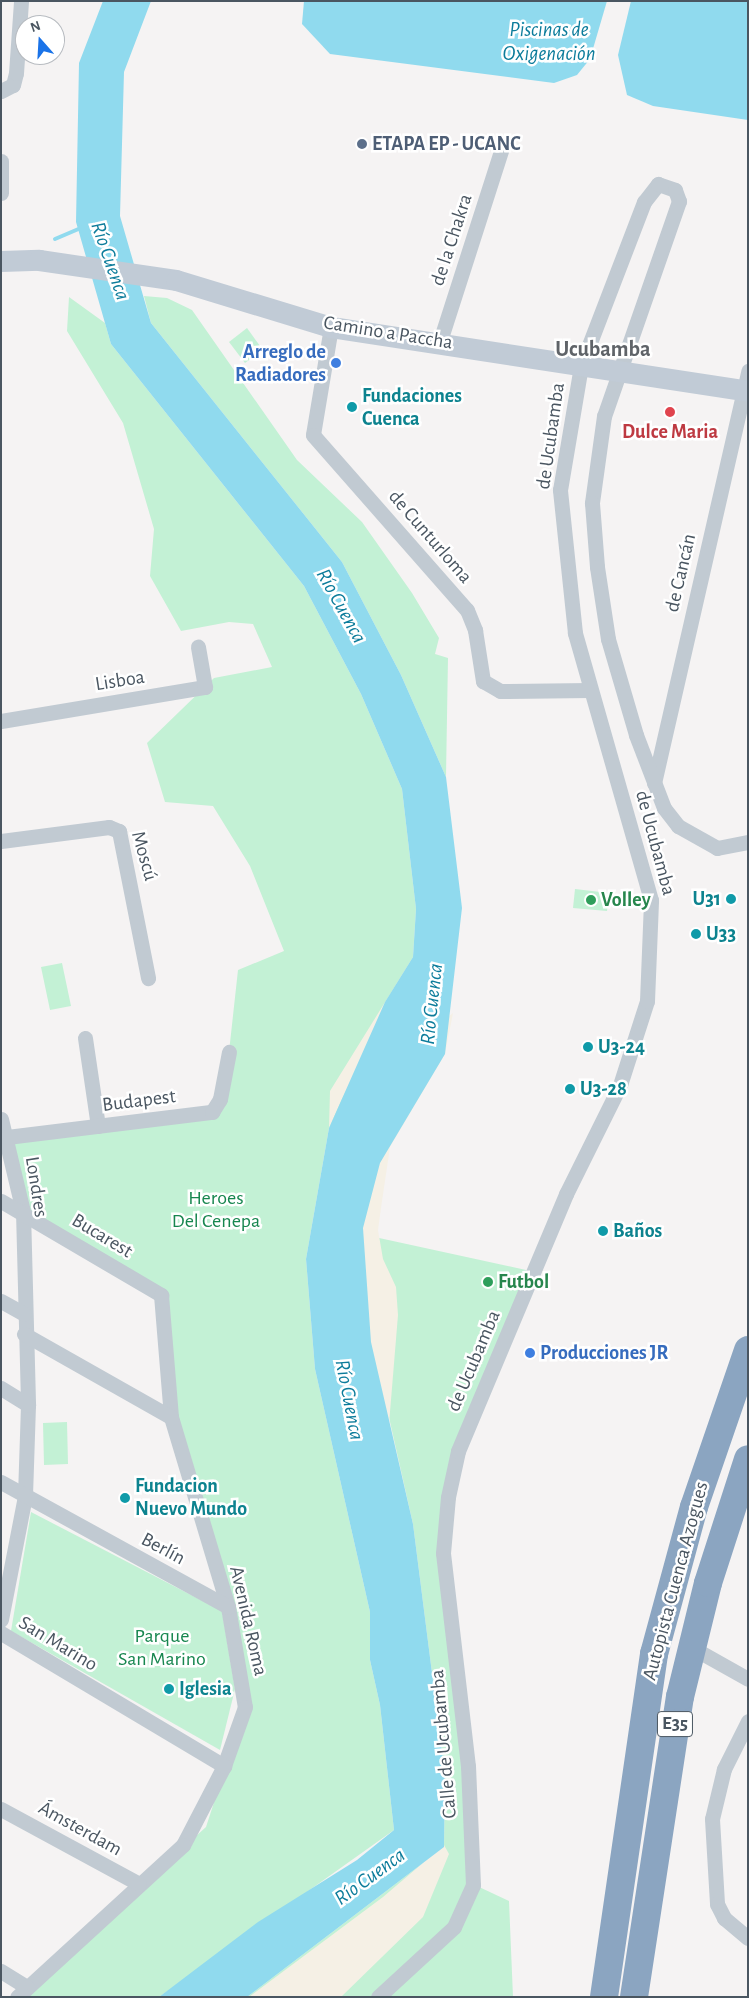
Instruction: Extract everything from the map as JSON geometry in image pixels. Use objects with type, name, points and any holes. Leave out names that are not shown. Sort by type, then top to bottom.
[{"type":"highway","name":"Autopista Cuenca Azogues","points":[[604,1997],[654,1654],[694,1507],[748,1350]]},
{"type":"highway","name":"Autopista Cuenca Azogues","points":[[634,1997],[665,1779],[691,1647],[748,1459]]},
{"type":"main road","name":"Camino a Paccha","points":[[1,261],[56,263],[176,280],[331,327],[440,341],[581,366],[746,385]]},
{"type":"street","points":[[1,91],[13,85],[16,73],[21,1]]},
{"type":"street","name":"de la Chakra","points":[[440,341],[501,151]]},
{"type":"street","points":[[1,162],[1,193]]},
{"type":"street","name":"de Ucubamba","points":[[458,1451],[573,1178],[620,1084],[647,1001],[653,956],[651,900],[590,690],[567,582],[560,490],[581,366],[648,191],[658,184],[675,190],[678,201],[617,370]]},
{"type":"street","name":"de Cunturloma","points":[[331,327],[313,435],[467,610],[476,630],[483,681],[500,691],[590,690]]},
{"type":"street","points":[[617,370],[596,459],[592,502],[597,567],[608,639],[654,783],[664,808],[697,839],[717,848],[748,842]]},
{"type":"street","name":"de Cancán","points":[[654,783],[746,385]]},
{"type":"street","name":"Lisboa","points":[[1,721],[205,687],[198,647]]},
{"type":"street","name":"Moscú","points":[[1,841],[109,827],[119,831],[148,978]]},
{"type":"street","points":[[85,1038],[98,1126]]},
{"type":"street","name":"Budapest","points":[[7,1137],[212,1112],[220,1099],[229,1052]]},
{"type":"street","name":"Londres","points":[[1,1119],[7,1137],[23,1211],[24,1334],[28,1404],[25,1496],[1,1620]]},
{"type":"street","name":"Bucarest","points":[[1,1201],[23,1211],[161,1294]]},
{"type":"street","name":"Avenida Roma","points":[[22,1992],[183,1845],[224,1766],[245,1707],[228,1607],[170,1418],[161,1294]]},
{"type":"street","points":[[1,1301],[24,1314]]},
{"type":"street","points":[[24,1334],[170,1418]]},
{"type":"street","points":[[1,1388],[28,1404]]},
{"type":"street","name":"Calle de Ucubamba","points":[[378,1997],[454,1927],[473,1885],[468,1766],[442,1553],[448,1497],[458,1451]]},
{"type":"street","name":"Berlín","points":[[1,1482],[228,1607]]},
{"type":"street","name":"San Marino","points":[[1,1633],[224,1766]]},
{"type":"street","points":[[691,1647],[748,1679]]},
{"type":"street","points":[[748,1721],[724,1768],[712,1819],[717,1904],[730,1925],[748,1938]]},
{"type":"street","name":"Ámsterdam","points":[[1,1809],[139,1884]]},
{"type":"street","points":[[1,1971],[22,1992]]},
{"type":"green space","points":[[144,296],[167,298],[192,310],[297,460],[362,522],[412,593],[439,638],[435,654],[448,658],[446,777],[401,675],[342,562],[151,323]]},
{"type":"green space","name":"Heroes Del Cenepa","points":[[69,297],[105,323],[111,344],[304,586],[361,694],[402,789],[416,909],[413,957],[329,1128],[306,1259],[315,1369],[370,1612],[370,1660],[380,1705],[394,1830],[159,1997],[19,1997],[206,1827],[245,1707],[176,1416],[167,1293],[29,1210],[13,1139],[212,1112],[229,1052],[238,970],[284,951],[250,866],[213,806],[165,802],[147,743],[214,678],[272,667],[253,624],[229,622],[181,631],[150,576],[154,529],[123,423],[67,331]]},
{"type":"green space","points":[[247,328],[263,350],[245,363],[229,342]]},
{"type":"green space","name":"Volley","points":[[575,889],[609,893],[607,911],[573,908]]},
{"type":"green space","points":[[62,963],[71,1006],[50,1010],[41,967]]},
{"type":"green space","points":[[347,1231],[526,1270],[528,1281],[458,1451],[443,1553],[468,1766],[466,1906],[378,1997],[247,1997],[444,1847],[445,1775],[413,1524]]},
{"type":"green space","points":[[67,1422],[68,1464],[44,1465],[43,1423]]},
{"type":"green space","name":"Parque San Marino","points":[[31,1512],[222,1611],[235,1689],[220,1750],[11,1631]]},
{"type":"green space","points":[[477,1886],[509,1901],[513,1997],[386,1997],[459,1931]]},
{"type":"sand","points":[[413,957],[342,1099],[329,1128],[330,1091]]},
{"type":"sand","points":[[453,1013],[445,1054],[390,1147],[378,1230],[383,1259],[396,1287],[398,1315],[389,1424],[381,1412],[345,1243],[429,1032]]},
{"type":"sand","points":[[444,1845],[449,1854],[423,1917],[341,1997],[249,1997],[383,1897]]},
{"type":"water","name":"Río Cuenca","points":[[103,1],[151,1],[124,72],[120,216],[151,323],[342,562],[401,675],[446,777],[462,908],[445,1054],[380,1163],[363,1228],[371,1342],[413,1524],[445,1775],[444,1847],[247,1997],[159,1997],[258,1922],[357,1860],[394,1830],[380,1705],[370,1660],[370,1612],[315,1369],[306,1259],[329,1128],[385,1002],[413,957],[416,909],[402,789],[361,694],[304,586],[111,344],[76,222],[79,63]]},
{"type":"water","name":"Piscinas de Oxigenación","points":[[304,1],[607,1],[590,59],[577,75],[554,83],[330,54],[302,24]]},
{"type":"water","name":"Piscinas de Oxigenación","points":[[631,1],[748,1],[748,120],[653,106],[627,95],[618,55]]},
{"type":"waterway","name":"Río Cuenca","points":[[55,239],[83,227]]},
{"type":"place","name":"ETAPA EP - UCANC","points":[[362,144]]},
{"type":"place","name":"Arreglo de Radiadores","points":[[336,363]]},
{"type":"place","name":"Fundaciones Cuenca","points":[[352,407]]},
{"type":"place","name":"Dulce Maria","points":[[670,412]]},
{"type":"place","name":"U31","points":[[731,899]]},
{"type":"place","name":"Volley","points":[[591,900]]},
{"type":"place","name":"U33","points":[[696,934]]},
{"type":"place","name":"U3-24","points":[[588,1047]]},
{"type":"place","name":"U3-28","points":[[570,1089]]},
{"type":"place","name":"Baños","points":[[603,1231]]},
{"type":"place","name":"Futbol","points":[[488,1282]]},
{"type":"place","name":"Producciones JR","points":[[530,1353]]},
{"type":"place","name":"Fundacion Nuevo Mundo","points":[[125,1498]]},
{"type":"place","name":"Iglesia","points":[[169,1689]]},
{"type":"district","name":"Ucubamba","points":[[603,350]]}]
